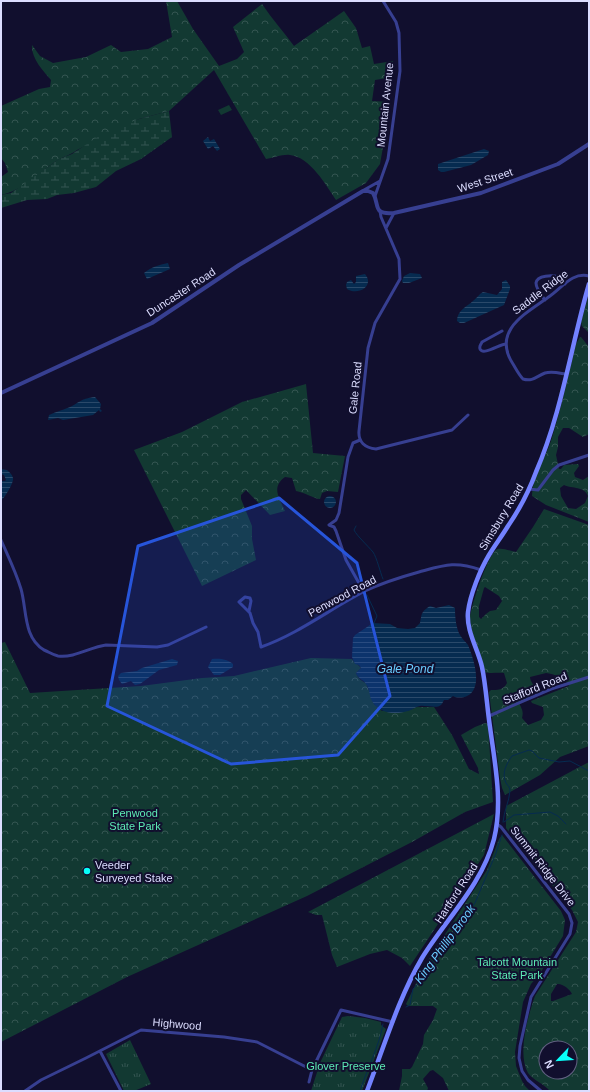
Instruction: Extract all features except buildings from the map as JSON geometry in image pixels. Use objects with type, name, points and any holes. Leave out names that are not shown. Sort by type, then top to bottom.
[{"type":"main road","name":"Simsbury Road","points":[[486,690],[482,667],[468,620],[470,604],[481,570],[488,556],[513,518],[537,472],[548,441],[560,398],[589,284]]},
{"type":"main road","name":"Hartford Road","points":[[368,1091],[403,997],[424,956],[480,875],[491,849],[497,824],[498,794],[486,690]]},
{"type":"street","name":"Mountain Avenue","points":[[375,196],[388,158],[400,71],[396,22],[383,1]]},
{"type":"street","name":"West Street","points":[[380,211],[394,213],[481,193],[558,164],[589,144]]},
{"type":"street","name":"Duncaster Road","points":[[1,392],[152,323],[239,265],[380,182]]},
{"type":"street","points":[[363,191],[368,191],[375,196],[377,207],[380,211]]},
{"type":"street","name":"Gale Road","points":[[360,440],[359,431],[370,344],[375,322],[400,280],[399,259],[381,217],[380,211]]},
{"type":"street","points":[[386,228],[394,213]]},
{"type":"street","name":"Saddle Ridge","points":[[506,344],[510,330],[524,313],[545,300],[576,276],[581,274],[589,276]]},
{"type":"street","points":[[545,300],[536,285],[536,282],[539,279],[547,276],[555,276],[560,278],[565,284]]},
{"type":"street","points":[[502,331],[482,342],[480,348],[482,351],[486,352],[500,345],[506,344],[509,359],[523,379],[531,380],[545,373],[551,372],[566,374]]},
{"type":"street","points":[[364,592],[346,560],[334,527],[329,525],[336,520],[339,513],[348,457],[353,443],[360,440],[367,448],[376,449],[452,430],[468,415]]},
{"type":"street","points":[[529,489],[538,490],[553,470],[559,465],[589,454]]},
{"type":"street","points":[[1,540],[21,589],[29,632],[39,647],[57,656],[67,656],[98,646],[106,645],[157,647],[168,645],[206,627]]},
{"type":"street","name":"Penwood Road","points":[[249,611],[258,632],[261,647],[293,632],[364,592],[392,580],[446,564],[463,565],[481,570]]},
{"type":"street","points":[[248,597],[251,601],[249,611],[238,602],[243,598],[248,597]]},
{"type":"street","name":"Stafford Road","points":[[489,716],[551,689],[589,677]]},
{"type":"street","name":"Summit Ridge Drive","points":[[497,824],[555,896],[568,914],[572,923],[570,934],[531,997],[520,1046],[519,1058],[522,1071],[528,1080],[541,1091]]},
{"type":"street","points":[[309,1082],[312,1070],[341,1010],[393,1022]]},
{"type":"street","name":"Highwood","points":[[25,1091],[33,1084],[46,1077],[141,1030],[210,1035],[257,1042],[312,1070]]},
{"type":"street","points":[[100,1051],[121,1091]]},
{"type":"highlighted area","points":[[279,498],[357,563],[390,696],[338,755],[231,764],[107,706],[138,546]]},
{"type":"green space","points":[[166,1],[177,1],[193,29],[219,66],[237,59],[244,52],[233,27],[262,4],[294,46],[344,11],[356,28],[362,48],[370,46],[374,64],[393,61],[394,77],[375,80],[372,101],[391,102],[380,164],[366,183],[336,200],[317,173],[304,161],[290,155],[266,159],[214,70],[169,111],[139,119],[77,150],[58,160],[16,190],[1,195],[1,177],[8,172],[5,163],[1,158],[1,106],[39,89],[50,87],[51,80],[35,59],[32,45],[40,56],[53,63],[86,57],[111,45],[121,52],[148,49],[172,37]]},
{"type":"green space","points":[[229,105],[232,110],[221,115],[218,110]]},
{"type":"green space","points":[[169,111],[172,137],[141,159],[116,171],[96,187],[74,193],[57,195],[47,199],[27,200],[1,208],[1,195],[11,193],[59,159],[72,154],[105,132],[139,119]]},
{"type":"green space","points":[[589,294],[589,333],[582,326],[581,322]]},
{"type":"green space","points":[[581,337],[589,347],[589,434],[583,437],[569,428],[563,428],[558,437],[556,455],[559,469],[561,469],[564,465],[578,464],[579,466],[574,473],[575,477],[583,480],[589,476],[589,522],[546,505],[532,496],[536,475],[555,429],[576,344]],"holes":[[[564,485],[584,491],[588,496],[585,503],[576,509],[568,508],[561,496],[560,488]]]},
{"type":"green space","points":[[306,384],[313,453],[345,456],[338,492],[327,491],[322,493],[320,499],[318,499],[296,491],[292,478],[285,477],[278,485],[277,489],[285,511],[270,515],[246,490],[241,495],[241,499],[252,526],[252,539],[256,560],[202,586],[134,450],[182,432],[242,402]]},
{"type":"green space","points":[[544,509],[589,525],[589,746],[560,757],[540,775],[505,795],[500,778],[489,692],[491,690],[498,690],[502,688],[507,683],[504,673],[485,672],[472,632],[470,619],[473,604],[485,569],[494,552],[498,549],[504,549],[516,552]],"holes":[[[485,587],[499,596],[502,601],[496,610],[490,611],[481,619],[479,617],[479,606]],[[546,673],[556,675],[563,679],[569,686],[531,701],[532,703],[543,707],[544,715],[541,720],[528,725],[522,718],[523,715],[519,702],[540,691],[531,681],[530,677]]]},
{"type":"green space","name":"Penwood State Park","points":[[5,642],[30,693],[141,686],[202,678],[234,676],[311,658],[352,659],[361,668],[356,673],[361,680],[366,683],[374,704],[382,711],[407,711],[417,707],[434,707],[452,735],[469,769],[479,774],[478,768],[461,735],[475,727],[485,723],[488,724],[493,802],[465,812],[412,842],[307,896],[127,977],[1,1042],[1,643]]},
{"type":"green space","points":[[589,762],[589,1091],[550,1091],[528,1073],[525,1065],[523,1055],[525,1034],[529,1014],[535,996],[576,932],[578,922],[572,910],[506,828],[506,806]],"holes":[[[557,984],[561,984],[570,990],[572,994],[551,1001],[551,994]]]},
{"type":"green space","points":[[494,814],[484,855],[410,966],[402,958],[387,950],[370,954],[337,967],[332,955],[322,915],[316,915],[308,912]]},
{"type":"green space","name":"Talcott Mountain State Park","points":[[502,835],[561,911],[565,920],[563,936],[539,975],[531,984],[523,1002],[515,1052],[516,1066],[522,1081],[530,1091],[449,1091],[443,1078],[433,1070],[430,1071],[423,1079],[428,1088],[427,1091],[399,1091],[402,1069],[410,1069],[412,1067],[423,1044],[424,1035],[433,1020],[437,1009],[433,1006],[408,1006],[406,1004],[425,965],[487,870]]},
{"type":"green space","name":"Glover Preserve","points":[[348,1016],[381,1022],[381,1025],[386,1029],[362,1091],[311,1091],[320,1063],[342,1017]]},
{"type":"green space","points":[[130,1040],[151,1084],[134,1091],[124,1091],[106,1054]]},
{"type":"water","points":[[208,137],[210,141],[214,139],[220,149],[217,151],[213,146],[208,149],[203,141]]},
{"type":"water","points":[[484,149],[489,151],[488,155],[471,165],[444,172],[438,170],[438,164]]},
{"type":"water","points":[[168,263],[170,269],[147,279],[144,273],[155,266]]},
{"type":"water","points":[[410,273],[420,274],[422,278],[409,283],[403,283],[402,281],[404,276]]},
{"type":"water","points":[[365,274],[368,278],[368,282],[364,289],[351,291],[347,289],[347,282],[351,280],[354,284],[356,282],[356,276]]},
{"type":"water","points":[[506,280],[510,286],[510,289],[504,305],[464,323],[457,321],[460,312],[480,294],[483,292],[497,295],[502,289],[502,282]]},
{"type":"water","points":[[95,397],[101,404],[100,409],[102,411],[100,412],[99,410],[93,415],[63,420],[58,418],[48,420],[49,415],[70,407],[84,399]]},
{"type":"water","points":[[1,469],[7,470],[11,474],[13,480],[7,493],[1,501],[1,481],[6,480],[4,475],[1,474]]},
{"type":"water","points":[[328,496],[332,496],[336,502],[332,508],[328,508],[324,504],[324,500]]},
{"type":"water","name":"Gale Pond","points":[[449,605],[455,608],[458,629],[468,645],[474,664],[476,680],[472,692],[464,697],[453,696],[448,700],[444,700],[441,705],[437,707],[420,706],[409,711],[398,713],[379,709],[372,701],[365,682],[358,677],[356,673],[361,668],[359,665],[355,664],[352,657],[353,638],[355,635],[373,623],[390,624],[397,628],[415,628],[420,623],[423,611],[430,606],[436,608]]},
{"type":"water","points":[[172,659],[178,661],[177,665],[159,670],[140,684],[135,685],[131,681],[122,684],[119,680],[118,676],[121,673],[137,671],[142,668]]},
{"type":"water","points":[[212,659],[226,660],[233,664],[233,667],[220,675],[214,675],[208,667]]},
{"type":"waterway","points":[[356,526],[354,530],[373,552],[383,579]]},
{"type":"waterway","points":[[367,595],[377,616],[374,623]]},
{"type":"waterway","name":"King Phillip Brook","points":[[503,822],[510,791],[506,783],[504,772],[512,756],[529,750],[539,758],[559,762],[570,761],[589,771]]},
{"type":"waterway","points":[[504,822],[514,815],[550,812],[558,816],[566,824]]},
{"type":"waterway","name":"King Phillip Brook","points":[[406,1007],[410,1005],[413,989],[421,981],[436,957],[475,903],[502,835]]},
{"type":"waterway","name":"King Phillip Brook","points":[[360,1091],[376,1050],[383,1024]]},
{"type":"place","name":"Veeder Surveyed Stake","points":[[87,871]]}]
